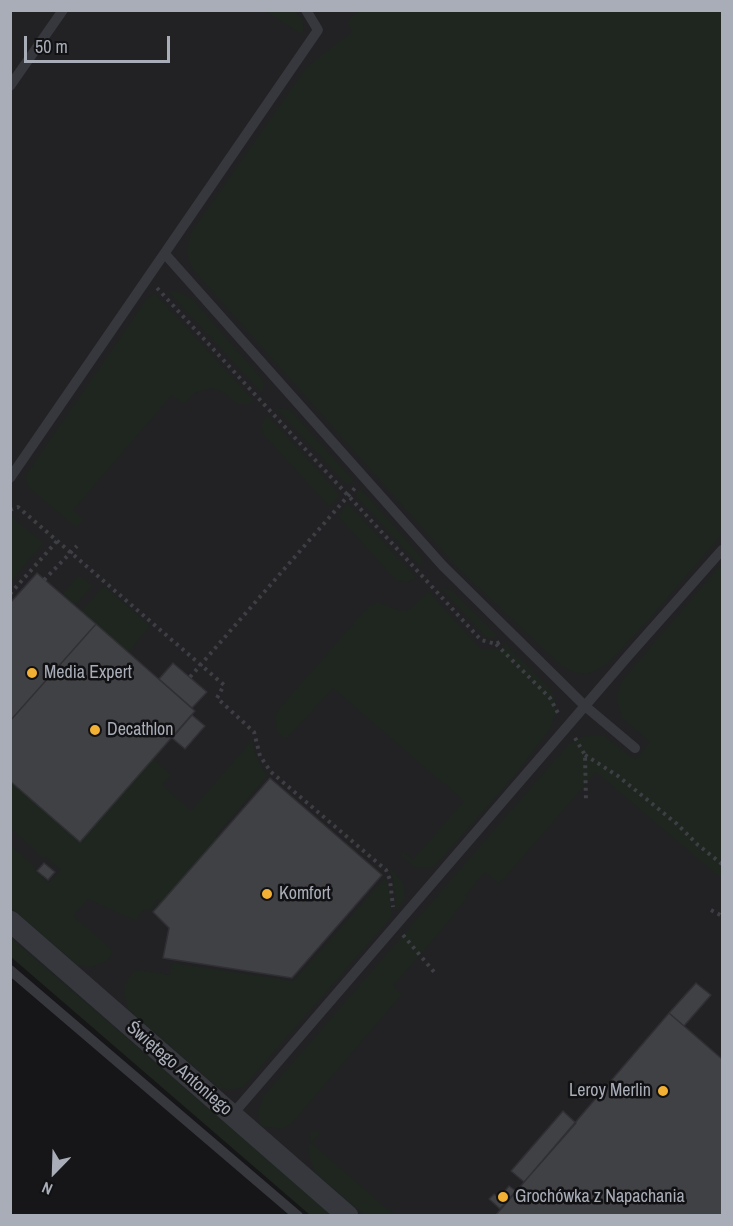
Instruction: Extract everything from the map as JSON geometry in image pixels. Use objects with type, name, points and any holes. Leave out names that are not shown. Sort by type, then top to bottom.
[{"type":"street","name":"Świętego Antoniego","points":[[10,921],[348,1215]]},
{"type":"lane","points":[[10,86],[63,10]]},
{"type":"lane","points":[[10,478],[318,30],[306,10]]},
{"type":"lane","points":[[165,254],[443,566],[585,706],[634,748]]},
{"type":"lane","points":[[232,1116],[585,706],[723,550]]},
{"type":"lane","points":[[10,970],[298,1215]]},
{"type":"path","points":[[148,279],[481,640],[496,644],[510,633]]},
{"type":"path","points":[[190,677],[364,477]]},
{"type":"path","points":[[10,510],[18,507],[224,685],[217,698],[254,732],[260,756],[271,772],[386,870],[390,880],[394,913],[401,921],[404,937],[435,973]]},
{"type":"path","points":[[10,594],[57,541]]},
{"type":"path","points":[[44,580],[77,546]]},
{"type":"path","points":[[585,755],[618,776],[723,864]]},
{"type":"path","points":[[711,910],[723,916]]},
{"type":"shaded area","points":[[11,11],[722,11],[722,1215],[313,1215],[11,954]]},
{"type":"shaded area","points":[[266,11],[294,11],[302,18],[304,30],[301,34]]},
{"type":"shaded area","points":[[360,11],[722,11],[722,534],[650,618],[607,664],[595,671],[585,674],[563,667],[459,569],[192,268],[189,260],[187,252],[191,233],[307,67],[352,32],[348,23],[350,18]]},
{"type":"shaded area","points":[[168,291],[178,292],[192,299],[262,379],[264,385],[262,393]]},
{"type":"shaded area","points":[[155,294],[254,401],[249,404],[238,404],[225,393],[211,388],[194,393],[183,404],[172,395],[73,510],[83,520],[76,527],[28,487],[26,478],[28,472],[147,299]]},
{"type":"shaded area","points":[[276,408],[290,410],[353,480],[346,484]]},
{"type":"shaded area","points":[[267,415],[338,493],[338,497],[329,506],[264,435],[261,425]]},
{"type":"shaded area","points":[[361,489],[421,557],[422,568],[357,497]]},
{"type":"shaded area","points":[[346,506],[350,506],[416,578],[407,582],[396,580],[338,516]]},
{"type":"shaded area","points":[[11,517],[43,543],[11,581]]},
{"type":"shaded area","points":[[722,564],[722,879],[596,772],[499,884],[485,872],[465,896],[467,898],[455,914],[393,986],[402,994],[291,1124],[281,1129],[261,1126],[258,1112],[263,1097],[568,745],[581,737],[604,736],[635,760],[650,742],[622,718],[618,693],[622,681]]},
{"type":"shaded area","points":[[77,577],[82,577],[92,586],[75,605],[63,594]]},
{"type":"shaded area","points":[[104,586],[150,626],[128,652],[81,612]]},
{"type":"shaded area","points":[[440,587],[451,590],[497,636],[487,638]]},
{"type":"shaded area","points":[[429,592],[481,650],[500,650],[506,644],[554,695],[556,713],[550,729],[513,777],[438,862],[432,867],[419,868],[413,866],[402,856],[401,851],[413,860],[464,801],[446,783],[444,784],[333,688],[287,738],[277,731],[275,717],[279,709],[368,607],[378,602],[404,611],[410,609]]},
{"type":"shaded area","points":[[252,740],[256,756],[267,776],[216,835],[218,838],[153,912],[151,911],[160,901],[158,899],[150,909],[143,910],[136,921],[88,899],[73,916],[111,949],[112,954],[107,961],[92,967],[77,965],[11,908],[10,845],[49,883],[61,870],[45,856],[43,858],[11,828],[11,781],[80,841],[153,759],[171,775],[162,785],[191,811]]},
{"type":"shaded area","points":[[389,868],[402,880],[405,889],[404,900],[396,911],[393,879]]},
{"type":"shaded area","points":[[385,878],[392,916],[243,1087],[231,1090],[219,1088],[128,1008],[124,993],[125,985],[132,973],[138,970],[170,975],[172,963],[294,981]]},
{"type":"shaded area","points":[[10,937],[332,1215],[310,1215],[11,957]]},
{"type":"shaded area","points":[[311,1132],[320,1133],[311,1143],[394,1215],[364,1215],[315,1173],[308,1152]]},
{"type":"building","name":"Media Expert","points":[[37,573],[96,624],[10,721],[10,603]]},
{"type":"building","name":"Decathlon","points":[[96,624],[195,711],[80,842],[10,781],[10,721]]},
{"type":"building","points":[[173,663],[207,692],[192,708],[159,679]]},
{"type":"building","points":[[192,715],[205,726],[185,749],[172,738]]},
{"type":"building","name":"Komfort","points":[[270,778],[382,875],[292,978],[163,958],[169,928],[153,912]]},
{"type":"building","points":[[44,863],[55,872],[48,880],[37,871]]},
{"type":"building","points":[[696,983],[711,995],[684,1026],[669,1013]]},
{"type":"building","name":"Leroy Merlin","points":[[669,1013],[722,1059],[722,1216],[495,1216]]},
{"type":"building","points":[[563,1111],[576,1123],[524,1182],[511,1171]]},
{"type":"building","points":[[509,1186],[516,1191],[500,1209],[489,1199],[494,1194],[499,1198]]},
{"type":"place","name":"Media Expert","points":[[32,673]]},
{"type":"place","name":"Decathlon","points":[[95,730]]},
{"type":"place","name":"Komfort","points":[[267,894]]},
{"type":"place","name":"Leroy Merlin","points":[[663,1091]]},
{"type":"place","name":"Grochówka z Napachania","points":[[503,1197]]}]
